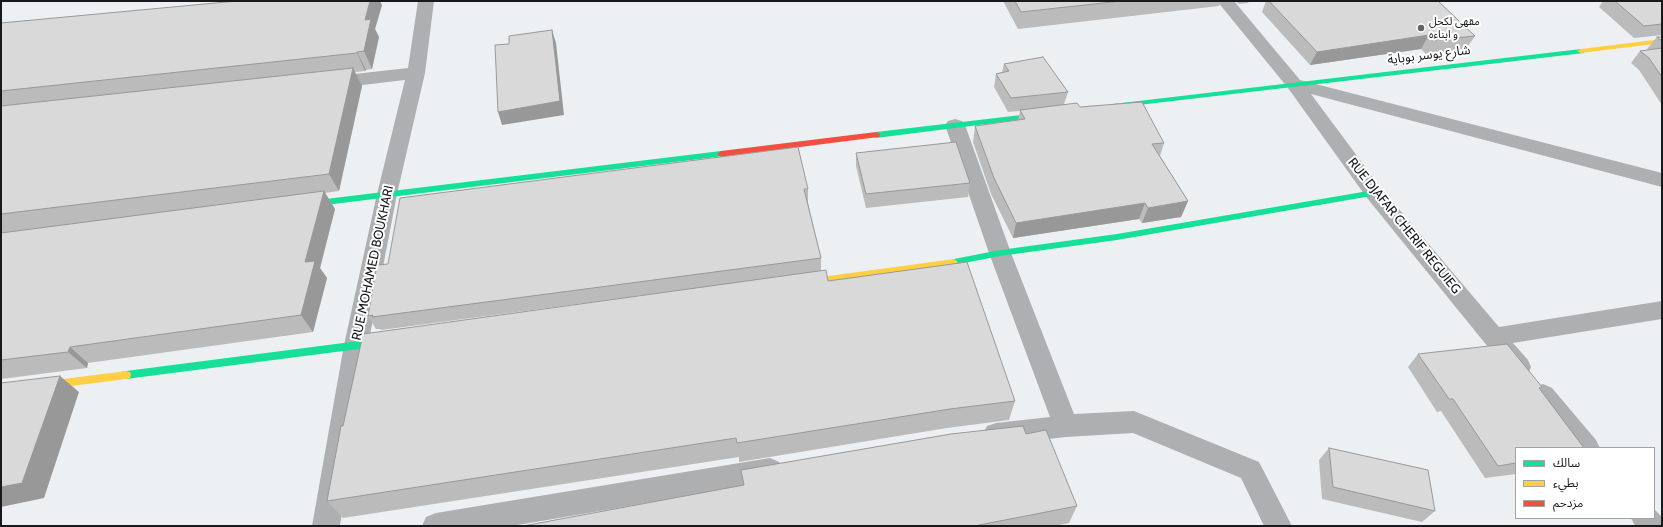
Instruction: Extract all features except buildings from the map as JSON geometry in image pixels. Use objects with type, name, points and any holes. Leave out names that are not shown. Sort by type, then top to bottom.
[{"type":"street","name":"RUE MOHAMED BOUKHARI","points":[[326,526],[356,345],[387,194],[416,73],[426,1]]},
{"type":"street","name":"RUE DJAFAR CHERIF REGUIEG","points":[[1225,1],[1294,84],[1374,193],[1586,447]]},
{"type":"street","name":"شارع يوسر بوباية","points":[[1105,107],[1662,41]]},
{"type":"street","points":[[314,84],[416,73]]},
{"type":"street","points":[[1294,84],[1662,180]]},
{"type":"street","points":[[292,206],[1057,113]]},
{"type":"street","points":[[955,125],[1000,253],[1066,426]]},
{"type":"street","points":[[789,286],[931,266],[1000,253],[1117,237],[1374,193]]},
{"type":"street","points":[[1494,337],[1662,310]]},
{"type":"street","points":[[1,391],[403,339]]},
{"type":"street","points":[[969,437],[1066,426],[1134,422],[1250,470],[1278,526]]},
{"type":"street","points":[[436,526],[790,466]]},
{"type":"traffic: fast","points":[[1113,106],[1581,51]]},
{"type":"traffic: fast","points":[[876,135],[1047,114]]},
{"type":"traffic: fast","points":[[301,205],[721,154]]},
{"type":"traffic: fast","points":[[954,262],[1000,253],[1117,237],[1374,193]]},
{"type":"traffic: fast","points":[[126,375],[390,341]]},
{"type":"traffic: slow","points":[[1581,51],[1662,41]]},
{"type":"traffic: slow","points":[[799,284],[954,262]]},
{"type":"traffic: slow","points":[[1,391],[126,375]]},
{"type":"traffic: jam","points":[[721,154],[876,135]]},
{"type":"place","name":"مقهى لكحل و ابناءه","points":[[1421,28]]}]
